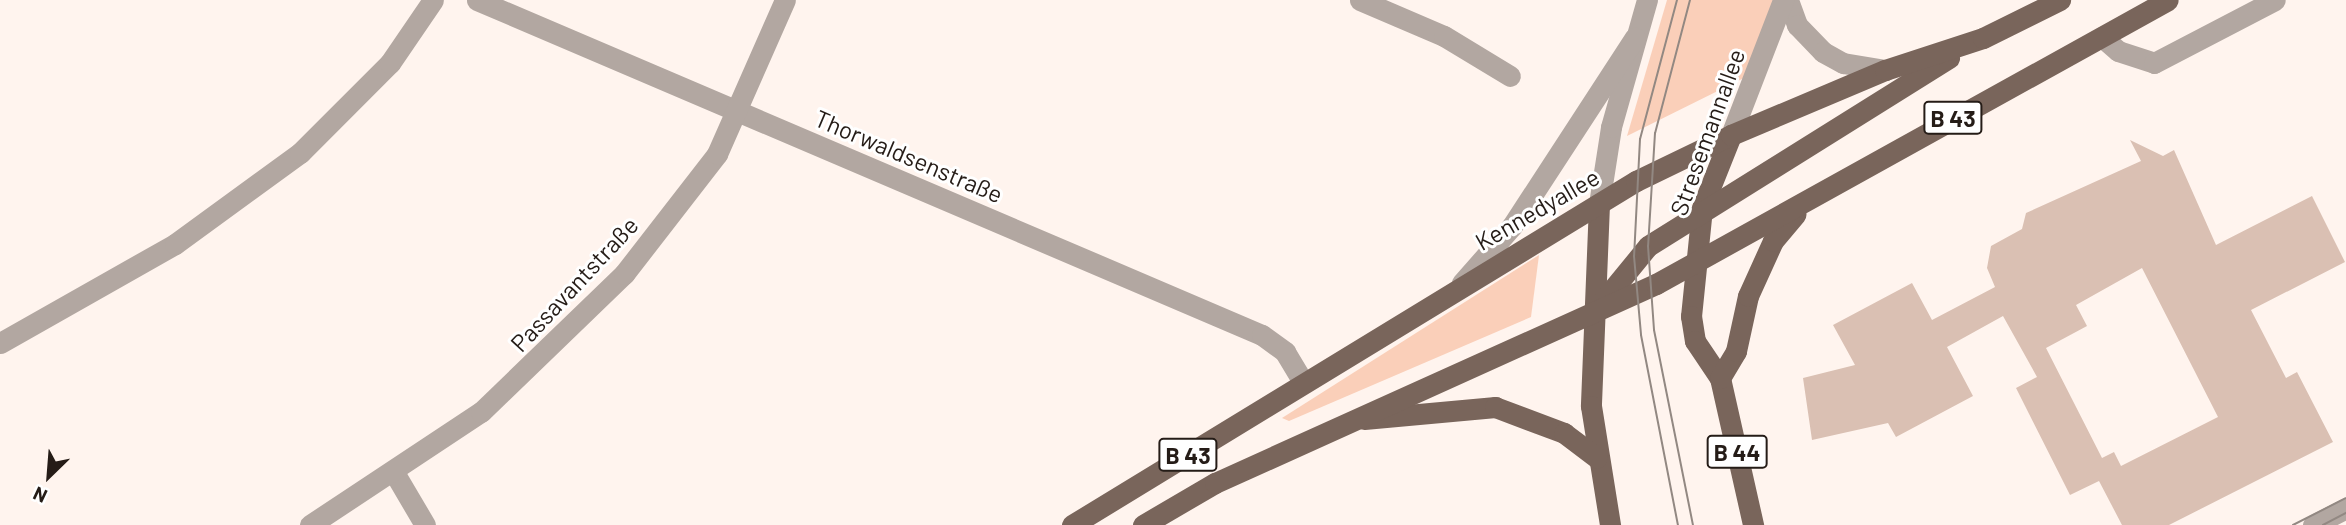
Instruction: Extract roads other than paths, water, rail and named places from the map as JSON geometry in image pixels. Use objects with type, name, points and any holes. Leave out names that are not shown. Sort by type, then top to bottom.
[{"type":"main road","name":"Kennedyallee","points":[[1072,525],[1462,283],[1599,204],[1731,135],[1885,70],[1983,38],[2060,0]]},
{"type":"main road","name":"B 43","points":[[1143,525],[1215,483],[1593,313],[1693,264],[2168,0]]},
{"type":"main road","name":"B 43","points":[[1593,313],[1634,256],[1702,208],[1983,38]]},
{"type":"main road","name":"Stresemannallee","points":[[1731,135],[1702,208],[1693,264],[1695,341],[1720,378],[1753,525]]},
{"type":"main road","points":[[1720,378],[1736,351],[1748,296],[1773,241],[1806,201]]},
{"type":"main road","points":[[1599,204],[1593,313],[1597,458],[1610,525]]},
{"type":"main road","points":[[1348,421],[1494,407],[1564,433],[1597,458]]},
{"type":"street","points":[[0,343],[175,244],[300,153],[381,73],[433,0]]},
{"type":"street","name":"Thorwaldsenstraße","points":[[477,0],[1262,335],[1285,352],[1303,382]]},
{"type":"street","name":"Passavantstraße","points":[[310,525],[395,474],[481,412],[592,308],[700,180],[737,113],[785,0]]},
{"type":"street","points":[[1360,0],[1444,36],[1510,76]]},
{"type":"street","points":[[1599,204],[1611,127],[1647,0]]},
{"type":"street","name":"Stresemannallee","points":[[1731,135],[1783,0]]},
{"type":"street","points":[[1788,0],[1797,25],[1823,52],[1843,63],[1885,70]]},
{"type":"street","points":[[2102,37],[2118,51],[2154,63],[2276,0]]},
{"type":"street","points":[[1462,283],[1512,226],[1635,37]]},
{"type":"street","points":[[395,474],[425,525]]},
{"type":"street","points":[[2312,525],[2346,508]]},
{"type":"tram line","points":[[1677,0],[1640,139],[1634,256],[1641,335],[1678,525]]},
{"type":"tram line","points":[[1690,0],[1655,133],[1648,246],[1654,330],[1693,525]]},
{"type":"tram line","points":[[2293,525],[2346,498]]},
{"type":"tram line","points":[[2323,525],[2346,513]]}]
